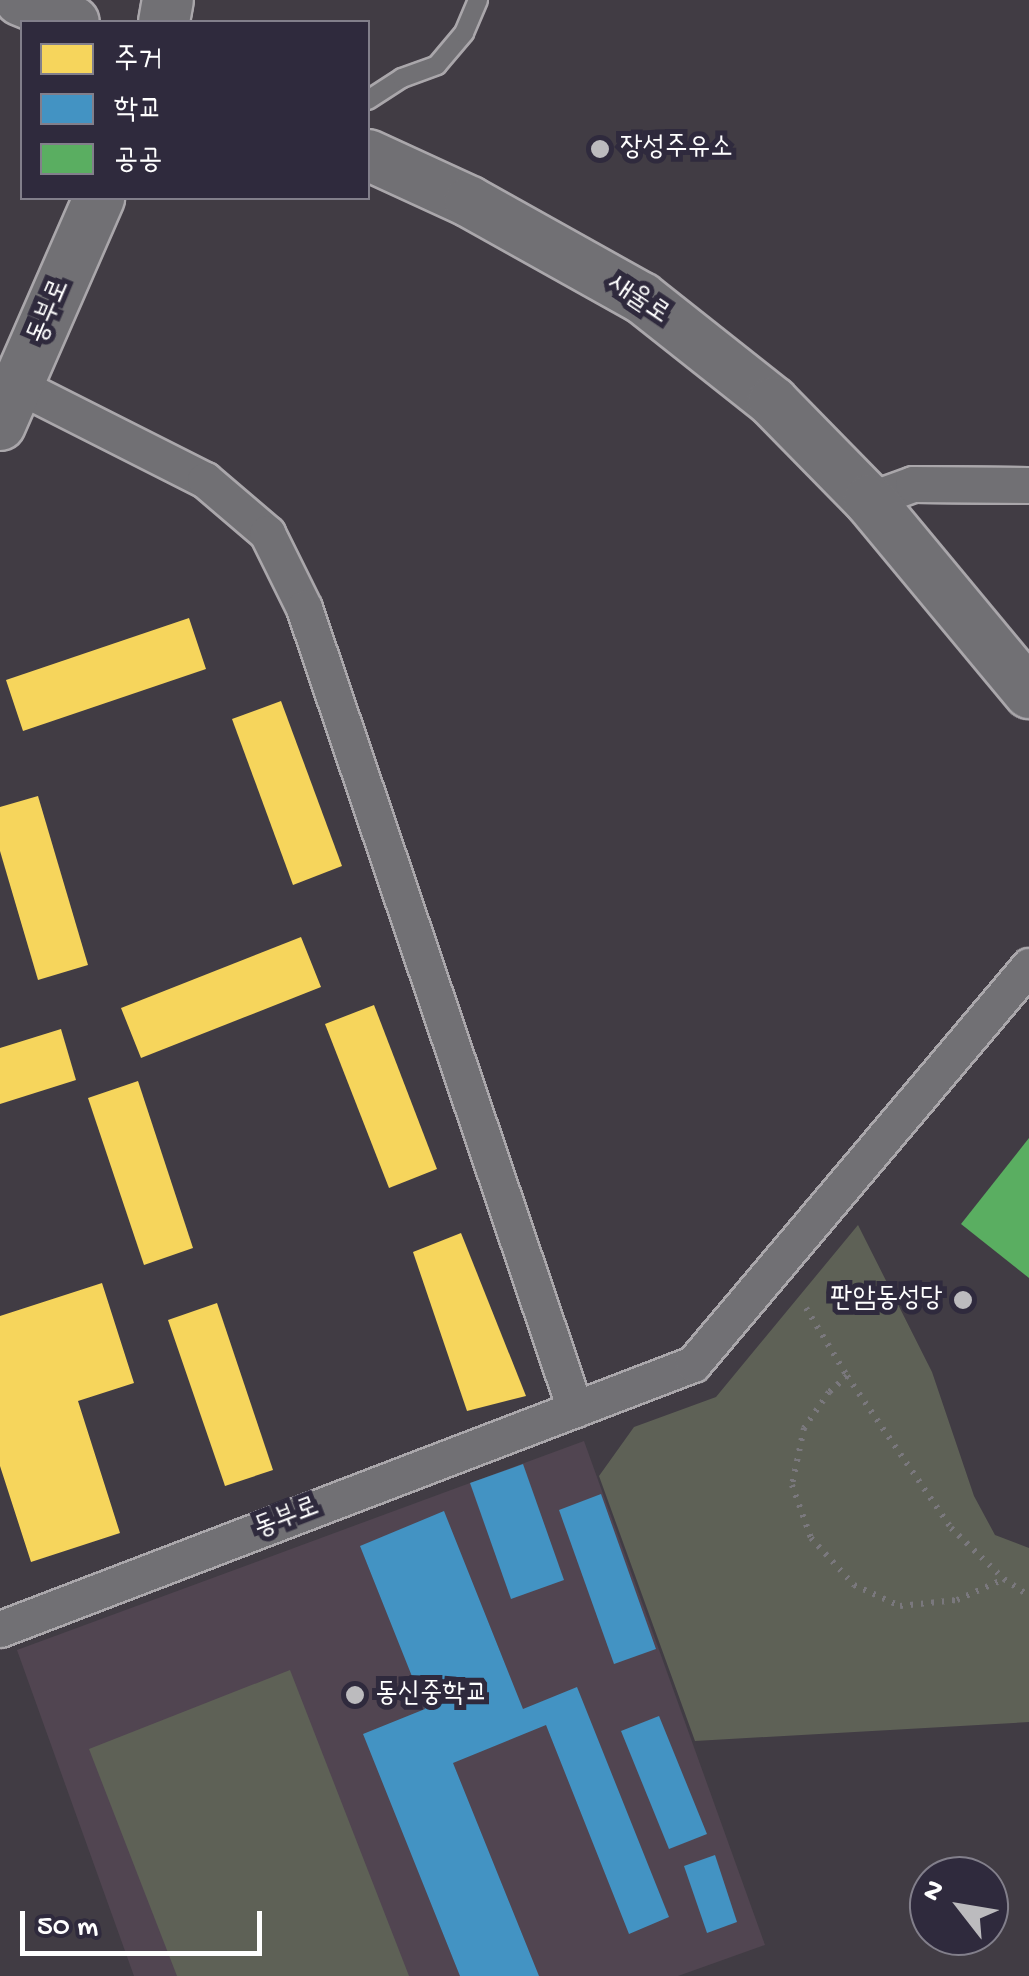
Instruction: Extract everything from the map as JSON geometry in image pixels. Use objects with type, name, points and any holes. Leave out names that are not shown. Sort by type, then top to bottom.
[{"type":"main road","points":[[20,0],[69,20]]},
{"type":"main road","name":"새울로","points":[[370,156],[470,202],[642,298],[773,402],[869,500],[1029,693]]},
{"type":"main road","name":"동부로","points":[[9,405],[98,200]]},
{"type":"street","points":[[9,405],[204,480],[267,533],[304,608],[575,1408]]},
{"type":"street","points":[[869,500],[912,484],[1029,486]]},
{"type":"street","name":"동부로","points":[[0,1629],[693,1364],[1029,966]]},
{"type":"lane","points":[[370,99],[402,78],[437,64],[464,33],[478,0]]},
{"type":"path","points":[[806,1308],[847,1376],[952,1528],[1004,1579],[1029,1596]]},
{"type":"path","points":[[847,1376],[829,1392],[804,1428],[792,1485],[810,1538],[854,1585],[900,1606],[957,1600],[1004,1579]]},
{"type":"shaded area","points":[[858,1225],[932,1372],[974,1496],[995,1535],[1029,1548],[1029,1722],[695,1741],[599,1476],[634,1427],[716,1397]]},
{"type":"shaded area","name":"동신중학교","points":[[584,1441],[765,1945],[678,1976],[134,1976],[17,1650]]},
{"type":"shaded area","points":[[290,1670],[409,1976],[177,1976],[89,1749]]},
{"type":"building: 주거","points":[[189,618],[206,669],[23,731],[6,680]]},
{"type":"building: 주거","points":[[281,701],[342,866],[293,885],[232,719]]},
{"type":"building: 주거","points":[[38,796],[88,965],[38,980],[0,851],[0,807]]},
{"type":"building: 주거","points":[[301,937],[321,987],[141,1058],[121,1008]]},
{"type":"building: 주거","points":[[374,1005],[437,1169],[389,1188],[325,1024]]},
{"type":"building: 주거","points":[[61,1029],[76,1080],[0,1104],[0,1048]]},
{"type":"building: 주거","points":[[138,1081],[193,1248],[144,1265],[88,1098]]},
{"type":"building: 주거","points":[[461,1233],[526,1396],[467,1411],[413,1252]]},
{"type":"building: 주거","points":[[102,1283],[134,1383],[78,1401],[120,1533],[31,1562],[0,1466],[0,1316]]},
{"type":"building: 주거","points":[[217,1303],[273,1470],[225,1486],[168,1320]]},
{"type":"building: 학교","points":[[523,1464],[564,1580],[511,1599],[470,1483]]},
{"type":"building: 학교","points":[[601,1494],[656,1649],[614,1664],[559,1510]]},
{"type":"building: 학교","points":[[444,1511],[523,1709],[577,1687],[669,1917],[629,1934],[546,1725],[453,1763],[539,1976],[460,1976],[363,1734],[425,1709],[360,1546]]},
{"type":"building: 학교","points":[[659,1716],[707,1834],[669,1849],[621,1731]]},
{"type":"building: 학교","points":[[715,1855],[737,1922],[707,1933],[684,1866]]},
{"type":"building: 공공","points":[[1029,1138],[1029,1278],[961,1224]]},
{"type":"place","name":"장성주유소","points":[[600,149]]},
{"type":"place","name":"판암동성당","points":[[963,1300]]},
{"type":"place","name":"동신중학교","points":[[355,1695]]}]
